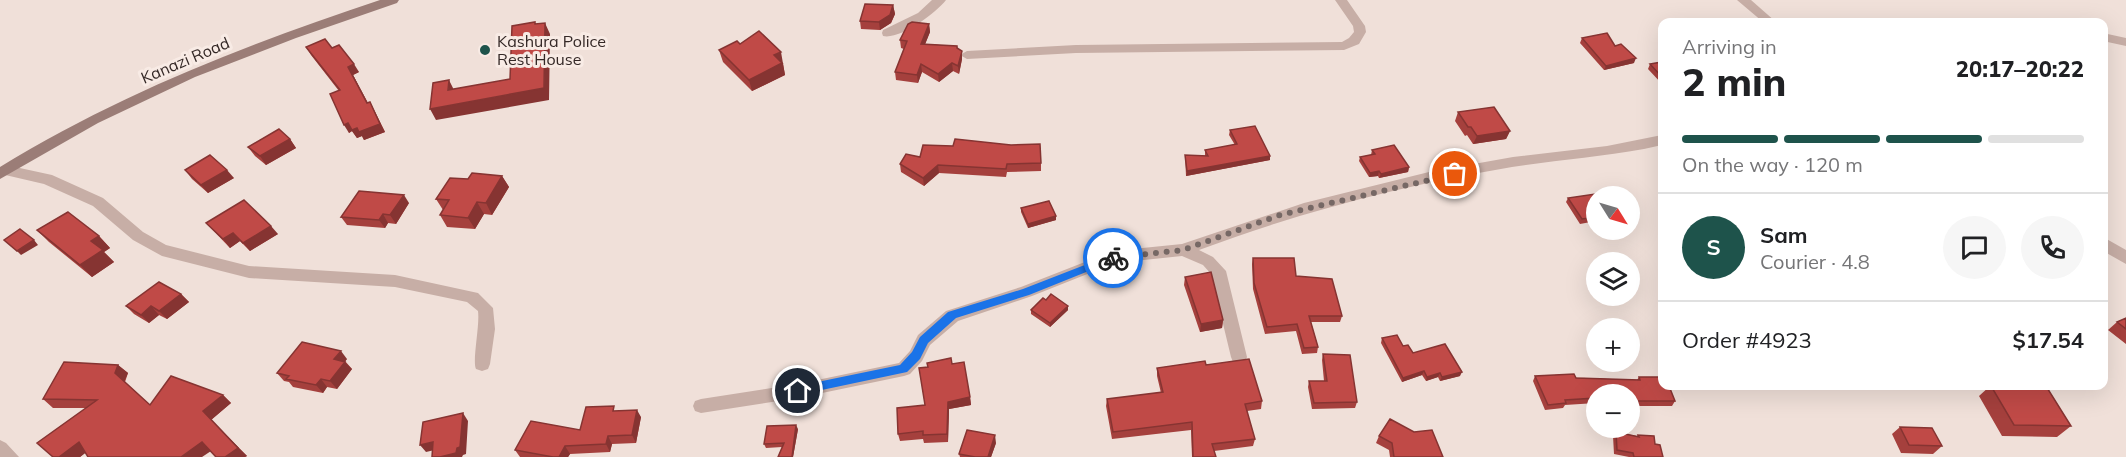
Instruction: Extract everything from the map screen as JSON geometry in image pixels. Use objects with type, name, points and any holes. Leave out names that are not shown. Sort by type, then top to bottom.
[{"type":"main road","name":"Kanazi Road","points":[[3,172],[79,126],[177,81],[282,37],[393,0]]},
{"type":"street","points":[[888,33],[922,16],[940,0]]},
{"type":"street","points":[[967,55],[1097,49],[1344,46],[1354,41],[1360,33],[1359,26],[1341,0]]},
{"type":"street","points":[[1743,0],[1765,18]]},
{"type":"street","points":[[2108,38],[2126,42]]},
{"type":"street","points":[[701,406],[798,391],[904,369],[916,356],[924,340],[952,315],[1026,292],[1113,257],[1183,250],[1280,215],[1404,185],[1514,162],[1627,149],[1658,141]]},
{"type":"street","points":[[3,172],[29,173],[73,190],[98,202],[138,236],[162,250],[212,264],[249,272],[396,281],[472,297],[485,308],[488,328],[482,364]]},
{"type":"street","points":[[2108,246],[2126,258]]},
{"type":"street","points":[[1183,250],[1208,261],[1218,271],[1239,357]]},
{"type":"street","points":[[0,448],[10,457]]},
{"type":"building","points":[[865,4],[893,5],[890,15],[879,22],[860,21]]},
{"type":"building","points":[[535,22],[535,24],[545,23],[544,88],[430,109],[433,83],[449,80],[448,90],[510,79],[512,26]]},
{"type":"building","points":[[912,22],[929,24],[921,44],[957,46],[962,51],[958,66],[952,63],[938,74],[921,64],[917,75],[895,72],[907,41],[900,40],[908,24]]},
{"type":"building","points":[[759,31],[781,52],[774,55],[782,63],[749,80],[719,50],[737,41],[740,44]]},
{"type":"building","points":[[1607,33],[1615,46],[1621,44],[1636,58],[1606,66],[1582,38]]},
{"type":"building","points":[[325,39],[332,48],[339,45],[354,64],[348,67],[367,103],[370,102],[380,124],[359,132],[357,128],[352,130],[348,123],[344,125],[330,94],[340,90],[306,47]]},
{"type":"building","points":[[1658,63],[1658,73],[1650,64]]},
{"type":"building","points":[[1494,107],[1510,131],[1477,136],[1458,112]]},
{"type":"building","points":[[1255,126],[1270,156],[1187,171],[1185,155],[1208,156],[1205,150],[1237,144],[1230,130]]},
{"type":"building","points":[[279,129],[290,139],[260,156],[248,147]]},
{"type":"building","points":[[955,139],[1011,145],[1040,144],[1041,163],[1007,164],[1006,169],[938,165],[923,178],[900,164],[906,154],[920,157],[923,145],[953,146]]},
{"type":"building","points":[[1394,145],[1409,167],[1381,174],[1379,171],[1370,173],[1360,157],[1375,154],[1372,150]]},
{"type":"building","points":[[210,155],[227,170],[201,185],[185,170]]},
{"type":"building","points":[[472,173],[502,176],[486,203],[477,202],[468,218],[440,215],[449,200],[436,199],[450,178],[468,179]]},
{"type":"building","points":[[359,191],[404,195],[390,215],[383,214],[379,220],[341,217]]},
{"type":"building","points":[[1586,195],[1586,218],[1582,219],[1568,198]]},
{"type":"building","points":[[244,200],[271,226],[243,243],[233,233],[223,239],[206,223]]},
{"type":"building","points":[[1049,201],[1056,216],[1028,224],[1021,208]]},
{"type":"building","points":[[68,212],[99,236],[91,241],[103,250],[80,265],[37,230]]},
{"type":"building","points":[[20,229],[34,240],[17,251],[4,240]]},
{"type":"building","points":[[1253,258],[1294,258],[1296,276],[1332,279],[1342,316],[1309,316],[1318,347],[1304,348],[1297,324],[1267,327],[1254,283]]},
{"type":"building","points":[[1211,272],[1223,320],[1201,324],[1185,277]]},
{"type":"building","points":[[159,282],[181,294],[159,311],[151,306],[141,315],[126,306]]},
{"type":"building","points":[[1051,294],[1068,306],[1050,323],[1031,310],[1043,298],[1046,300]]},
{"type":"building","points":[[2126,318],[2126,329],[2117,322]]},
{"type":"building","points":[[1397,335],[1403,346],[1408,345],[1413,353],[1445,344],[1462,372],[1442,377],[1440,373],[1427,377],[1424,371],[1403,378],[1382,338]]},
{"type":"building","points":[[302,342],[341,351],[334,359],[345,362],[330,381],[321,379],[316,385],[286,379],[289,376],[277,373]]},
{"type":"building","points":[[1323,354],[1350,355],[1357,402],[1314,403],[1309,381],[1327,381]]},
{"type":"building","points":[[951,358],[952,364],[964,362],[970,397],[948,402],[947,434],[923,435],[923,431],[898,434],[897,408],[925,405],[919,368],[928,367],[927,363]]},
{"type":"building","points":[[1249,359],[1262,401],[1245,404],[1255,439],[1212,444],[1216,457],[1193,457],[1192,422],[1113,432],[1107,399],[1163,392],[1157,368],[1205,361],[1206,365]]},
{"type":"building","points":[[64,362],[118,365],[115,373],[150,405],[171,376],[223,395],[203,411],[238,448],[225,457],[216,457],[202,442],[181,457],[88,457],[79,442],[59,457],[53,457],[37,443],[97,400],[43,399]]},
{"type":"building","points":[[1574,374],[1576,378],[1640,380],[1639,377],[1658,377],[1658,390],[1671,390],[1675,401],[1640,401],[1640,384],[1586,384],[1586,399],[1565,400],[1566,403],[1548,405],[1535,376]]},
{"type":"building","points":[[1993,390],[2048,390],[2071,426],[2014,425]]},
{"type":"building","points":[[614,406],[613,411],[637,410],[632,435],[608,436],[606,444],[565,446],[559,457],[515,450],[531,421],[580,430],[586,407]]},
{"type":"building","points":[[463,413],[460,447],[457,448],[456,453],[432,457],[433,442],[420,445],[423,422]]},
{"type":"building","points":[[1390,419],[1414,432],[1432,430],[1443,457],[1394,457],[1392,443],[1379,436]]},
{"type":"building","points":[[796,425],[792,457],[778,457],[784,443],[764,444],[767,426]]},
{"type":"building","points":[[1900,427],[1932,428],[1942,446],[1909,445]]},
{"type":"building","points":[[967,430],[995,435],[988,457],[959,454]]},
{"type":"building","points":[[1654,436],[1655,444],[1660,445],[1663,457],[1634,457],[1633,453],[1617,450],[1616,438]]},
{"type":"way so far","points":[[1113,258],[1183,250],[1280,215],[1455,174]]},
{"type":"place","name":"Kashura Police Rest House","points":[[485,50]]},
{"type":"route","points":[[798,391],[904,369],[916,356],[924,340],[952,315],[1026,292],[1113,258]]}]
